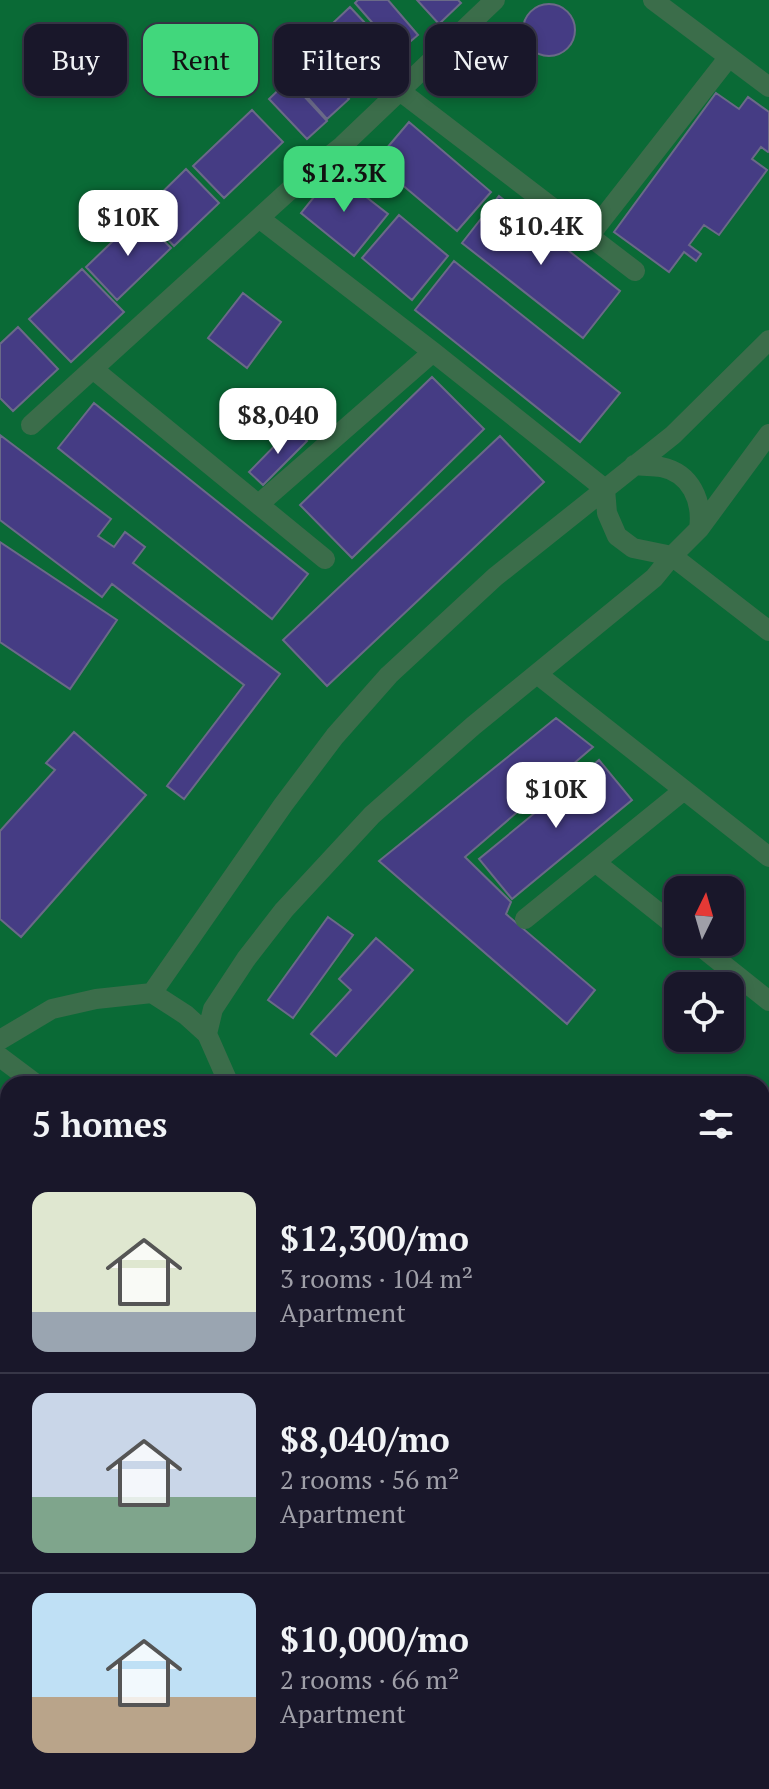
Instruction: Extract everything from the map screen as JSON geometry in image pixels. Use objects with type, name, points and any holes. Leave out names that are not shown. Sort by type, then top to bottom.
[{"type":"street","points":[[409,82],[495,0]]},
{"type":"street","points":[[653,0],[769,87]]},
{"type":"street","points":[[589,236],[729,57]]},
{"type":"street","points":[[31,425],[395,96]]},
{"type":"street","points":[[407,96],[635,271]]},
{"type":"street","points":[[259,218],[605,489],[607,513],[617,536],[633,548],[672,556],[769,631]]},
{"type":"street","points":[[152,993],[283,805],[335,736],[380,685],[495,577],[673,435],[769,340]]},
{"type":"street","points":[[259,504],[433,352]]},
{"type":"street","points":[[93,369],[325,559]]},
{"type":"street","points":[[207,1034],[213,1009],[246,959],[284,910],[372,815],[473,726],[654,578],[699,529],[769,434]]},
{"type":"street","points":[[634,465],[664,467],[687,479],[697,496],[701,517],[699,529]]},
{"type":"street","points":[[537,674],[769,857]]},
{"type":"street","points":[[525,919],[684,790]]},
{"type":"street","points":[[595,862],[664,917]]},
{"type":"street","points":[[713,956],[769,1001]]},
{"type":"street","points":[[0,1040],[52,1009],[96,999],[152,993],[186,1015],[207,1034],[225,1076]]},
{"type":"street","points":[[0,1057],[25,1076]]},
{"type":"green space","points":[[0,0],[769,0],[769,1076],[0,1076]]},
{"type":"building","points":[[358,0],[388,0],[409,24],[373,24],[355,3]]},
{"type":"building","points":[[417,0],[458,0],[461,3],[439,24]]},
{"type":"building","points":[[549,4],[559,6],[573,20],[573,40],[559,54],[549,56],[536,52],[536,24],[524,24],[531,12]]},
{"type":"building","points":[[350,7],[366,24],[334,24]]},
{"type":"building","points":[[409,24],[418,35],[409,43]]},
{"type":"building","points":[[716,93],[739,109],[748,97],[769,112],[769,151],[761,147],[752,159],[767,170],[719,235],[704,225],[689,245],[701,254],[696,261],[684,252],[669,272],[614,232]]},
{"type":"building","points":[[274,94],[304,96],[327,121],[307,139],[269,99]]},
{"type":"building","points":[[306,96],[346,96],[349,99],[327,119]]},
{"type":"building","points":[[252,110],[283,142],[224,198],[193,166]]},
{"type":"building","points":[[409,122],[491,192],[457,231],[375,162]]},
{"type":"building","points":[[186,169],[219,203],[174,246],[142,212]]},
{"type":"building","points":[[334,172],[388,214],[354,256],[301,213]]},
{"type":"building","points":[[499,196],[620,291],[583,338],[462,243]]},
{"type":"building","points":[[399,215],[448,256],[412,300],[362,258]]},
{"type":"building","points":[[139,216],[171,248],[117,300],[86,267]]},
{"type":"building","points":[[454,261],[620,393],[580,442],[415,310]]},
{"type":"building","points":[[82,269],[124,312],[71,362],[29,319]]},
{"type":"building","points":[[243,293],[281,322],[247,368],[208,338]]},
{"type":"building","points":[[18,327],[58,369],[13,411],[0,398],[0,344]]},
{"type":"building","points":[[432,377],[484,429],[352,558],[300,505]]},
{"type":"building","points":[[94,403],[308,574],[272,619],[58,448]]},
{"type":"building","points":[[293,427],[307,441],[263,485],[249,472]]},
{"type":"building","points":[[0,435],[111,519],[98,536],[114,547],[125,532],[145,547],[133,563],[280,674],[184,799],[167,786],[244,685],[112,584],[102,597],[0,520]]},
{"type":"building","points":[[500,436],[544,482],[327,686],[283,640]]},
{"type":"building","points":[[0,542],[117,620],[70,689],[0,642]]},
{"type":"building","points":[[556,718],[593,747],[465,857],[511,902],[506,914],[595,990],[567,1024],[379,861]]},
{"type":"building","points":[[74,732],[146,795],[21,937],[0,919],[0,831],[55,770],[46,763]]},
{"type":"building","points":[[599,760],[632,800],[512,899],[479,859]]},
{"type":"building","points":[[328,917],[353,935],[293,1018],[268,1000]]},
{"type":"building","points":[[376,938],[413,970],[336,1056],[311,1034],[351,990],[339,979]]}]
